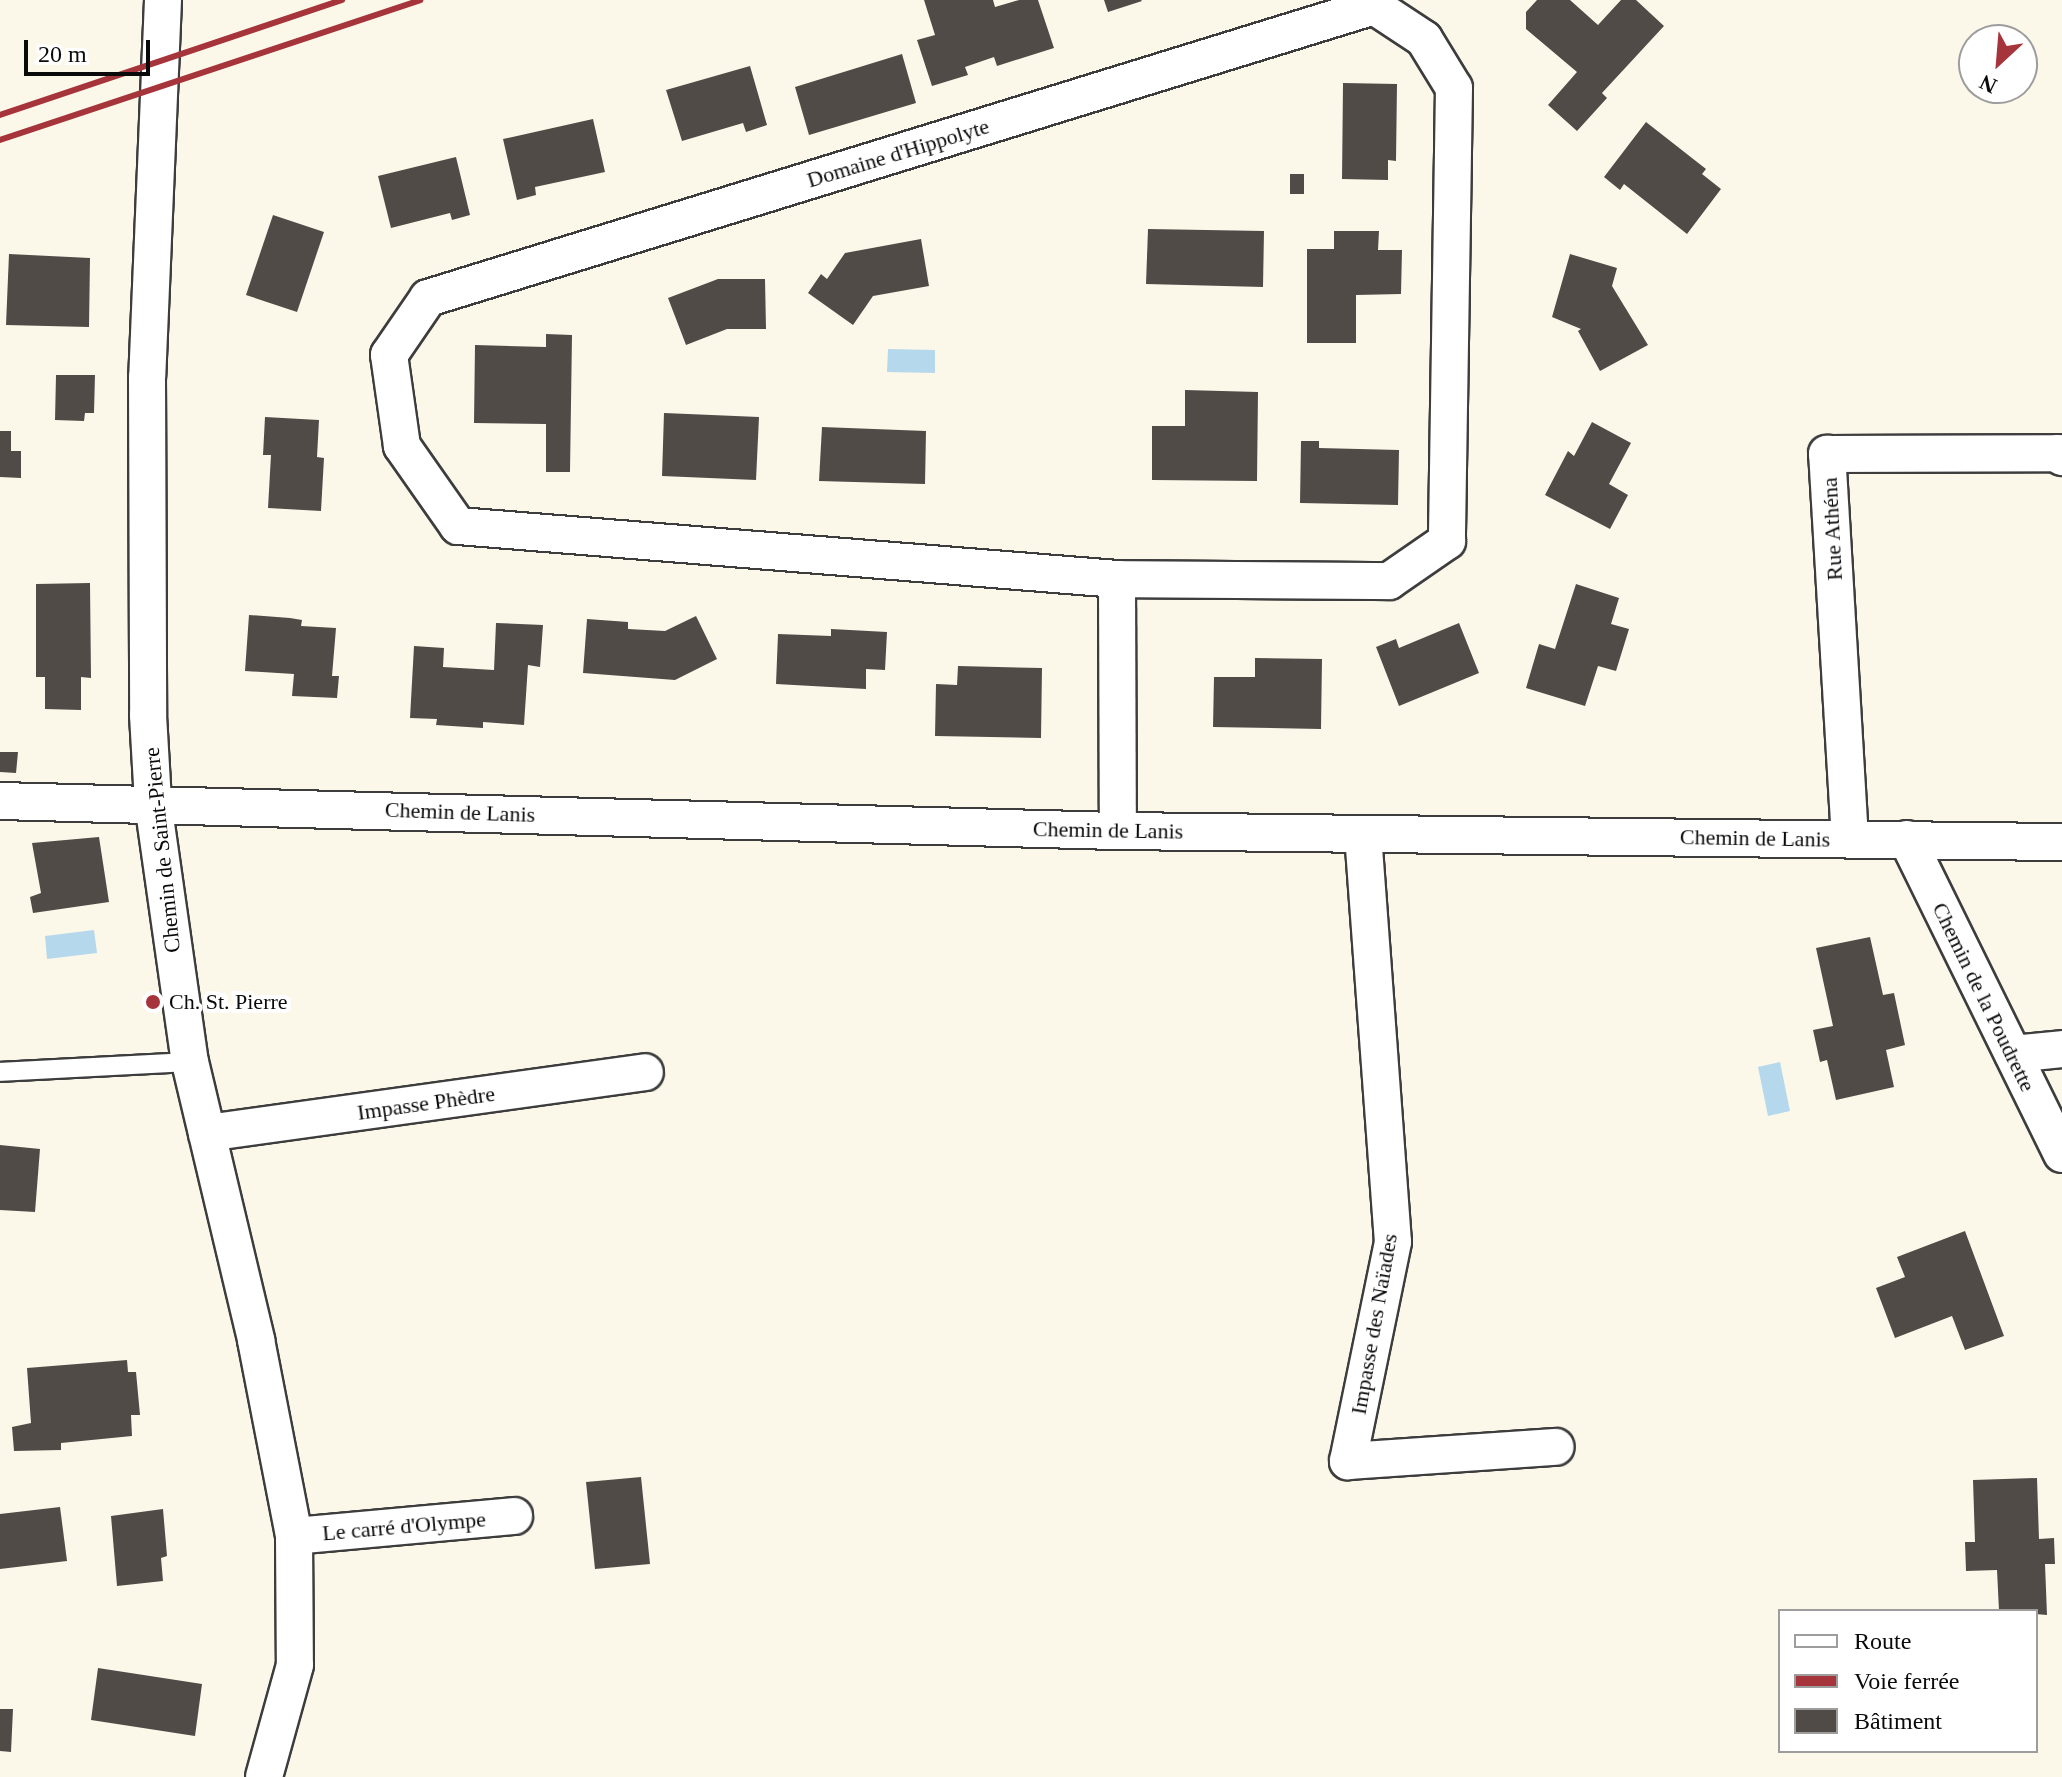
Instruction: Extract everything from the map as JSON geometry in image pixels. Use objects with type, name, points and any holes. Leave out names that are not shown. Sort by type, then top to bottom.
[{"type":"street","name":"Chemin de Saint-Pierre","points":[[163,0],[147,377],[148,715],[153,803],[190,1062],[256,1340],[294,1536],[295,1665],[264,1777]]},
{"type":"street","name":"Domaine d'Hippolyte","points":[[1374,6],[1424,39],[1454,88],[1447,541],[1389,581],[1117,579],[458,526],[402,446],[389,355],[428,298],[1374,6]]},
{"type":"street","name":"Rue Athéna","points":[[1850,839],[1827,454],[2058,453],[2062,457]]},
{"type":"street","points":[[1117,579],[1118,831]]},
{"type":"street","name":"Chemin de Lanis","points":[[0,801],[1118,831],[2062,842]]},
{"type":"street","name":"Impasse des Naïades","points":[[1363,834],[1393,1242],[1348,1461],[1556,1447]]},
{"type":"street","name":"Chemin de la Poudrette","points":[[1907,839],[2062,1154]]},
{"type":"street","points":[[2013,1054],[2062,1049]]},
{"type":"street","name":"Impasse Phèdre","points":[[207,1133],[645,1072]]},
{"type":"street","name":"Le carré d'Olympe","points":[[294,1536],[514,1516]]},
{"type":"lane","points":[[0,1072],[190,1062]]},
{"type":"water","points":[[888,349],[935,350],[935,373],[887,372]]},
{"type":"water","points":[[94,930],[97,953],[47,959],[45,936]]},
{"type":"water","points":[[1780,1062],[1790,1111],[1768,1116],[1758,1067]]},
{"type":"building","points":[[924,0],[993,0],[995,7],[1019,0],[1038,0],[1054,48],[997,66],[994,57],[965,67],[968,75],[932,86],[917,40],[935,35]]},
{"type":"building","points":[[1104,0],[1141,0],[1142,1],[1108,12]]},
{"type":"building","points":[[1537,0],[1570,0],[1598,25],[1621,0],[1636,0],[1664,26],[1602,93],[1607,98],[1577,131],[1548,105],[1577,72],[1526,29],[1526,12]]},
{"type":"building","points":[[902,54],[916,103],[809,135],[795,87]]},
{"type":"building","points":[[750,66],[767,125],[746,132],[743,123],[682,141],[666,90]]},
{"type":"building","points":[[1343,83],[1397,84],[1396,161],[1388,160],[1388,180],[1342,179]]},
{"type":"building","points":[[593,119],[605,172],[535,187],[536,195],[517,200],[503,139]]},
{"type":"building","points":[[1646,122],[1706,169],[1702,174],[1721,189],[1687,234],[1624,184],[1620,190],[1604,177]]},
{"type":"building","points":[[456,157],[470,215],[452,220],[450,213],[391,228],[378,176]]},
{"type":"building","points":[[1290,174],[1304,174],[1304,194],[1290,194]]},
{"type":"building","points":[[273,215],[324,232],[297,312],[246,295]]},
{"type":"building","points":[[1148,229],[1264,231],[1263,287],[1146,284]]},
{"type":"building","points":[[1334,231],[1379,231],[1378,250],[1402,250],[1401,294],[1356,295],[1356,343],[1307,343],[1307,249],[1334,249]]},
{"type":"building","points":[[921,239],[929,286],[873,296],[853,325],[808,293],[821,274],[827,279],[845,253]]},
{"type":"building","points":[[9,254],[90,258],[89,327],[6,325]]},
{"type":"building","points":[[1570,254],[1617,268],[1612,286],[1648,345],[1600,371],[1578,331],[1581,329],[1552,317]]},
{"type":"building","points":[[718,279],[765,279],[766,329],[727,329],[686,345],[668,298]]},
{"type":"building","points":[[546,334],[572,335],[570,472],[546,472],[546,424],[474,423],[475,345],[546,347]]},
{"type":"building","points":[[56,375],[95,375],[94,413],[85,413],[84,421],[55,420]]},
{"type":"building","points":[[1185,390],[1258,392],[1257,481],[1152,480],[1152,426],[1185,426]]},
{"type":"building","points":[[664,413],[759,417],[756,480],[662,476]]},
{"type":"building","points":[[265,417],[319,420],[317,457],[324,458],[321,511],[268,508],[271,455],[263,455]]},
{"type":"building","points":[[1592,422],[1631,443],[1609,484],[1628,495],[1610,529],[1545,495],[1568,451],[1574,456]]},
{"type":"building","points":[[822,427],[926,431],[925,484],[819,481]]},
{"type":"building","points":[[0,431],[11,431],[11,451],[21,451],[21,478],[0,477]]},
{"type":"building","points":[[1301,441],[1319,441],[1319,448],[1399,450],[1398,505],[1300,503]]},
{"type":"building","points":[[90,583],[91,678],[81,677],[81,710],[45,709],[45,677],[36,677],[36,584]]},
{"type":"building","points":[[1576,584],[1619,598],[1611,624],[1629,629],[1616,671],[1598,666],[1585,706],[1526,688],[1539,644],[1555,649]]},
{"type":"building","points":[[249,615],[302,620],[301,626],[336,628],[332,676],[339,676],[337,698],[292,696],[294,674],[245,671]]},
{"type":"building","points":[[696,616],[717,659],[675,680],[583,673],[587,619],[628,622],[628,629],[665,631]]},
{"type":"building","points":[[496,623],[543,625],[540,667],[528,665],[524,725],[483,722],[483,728],[436,725],[437,719],[410,718],[414,646],[444,648],[443,667],[494,670]]},
{"type":"building","points":[[1459,623],[1479,673],[1399,706],[1376,647],[1396,639],[1399,648]]},
{"type":"building","points":[[831,629],[887,632],[885,670],[866,669],[866,689],[776,684],[778,634],[831,636]]},
{"type":"building","points":[[1255,658],[1322,659],[1321,729],[1213,727],[1214,677],[1255,677]]},
{"type":"building","points":[[958,666],[1042,668],[1041,738],[935,736],[936,684],[957,685]]},
{"type":"building","points":[[0,752],[18,752],[16,773],[0,772]]},
{"type":"building","points":[[99,837],[109,902],[33,913],[30,897],[41,893],[32,843]]},
{"type":"building","points":[[1870,937],[1883,995],[1894,993],[1905,1045],[1886,1050],[1894,1087],[1836,1100],[1827,1060],[1820,1062],[1813,1030],[1833,1026],[1816,948]]},
{"type":"building","points":[[0,1145],[40,1149],[35,1212],[0,1210]]},
{"type":"building","points":[[1965,1231],[2004,1336],[1965,1350],[1952,1316],[1895,1338],[1876,1288],[1905,1277],[1897,1257]]},
{"type":"building","points":[[127,1360],[128,1372],[136,1372],[140,1415],[131,1415],[132,1436],[61,1443],[61,1450],[14,1451],[12,1427],[31,1423],[27,1368]]},
{"type":"building","points":[[641,1477],[650,1564],[595,1569],[586,1482]]},
{"type":"building","points":[[2037,1478],[2039,1539],[2054,1538],[2055,1564],[2045,1564],[2047,1615],[2038,1614],[2038,1609],[1999,1609],[1997,1570],[1966,1571],[1965,1542],[1975,1542],[1973,1480]]},
{"type":"building","points":[[60,1507],[67,1561],[0,1569],[0,1514]]},
{"type":"building","points":[[163,1509],[167,1556],[161,1558],[163,1581],[117,1586],[111,1516]]},
{"type":"building","points":[[98,1668],[202,1684],[195,1736],[91,1720]]},
{"type":"building","points":[[0,1709],[13,1709],[11,1752],[0,1751]]},
{"type":"railway","points":[[0,115],[342,0]]},
{"type":"railway","points":[[0,140],[420,0]]},
{"type":"place","name":"Ch. St. Pierre","points":[[153,1002]]}]
